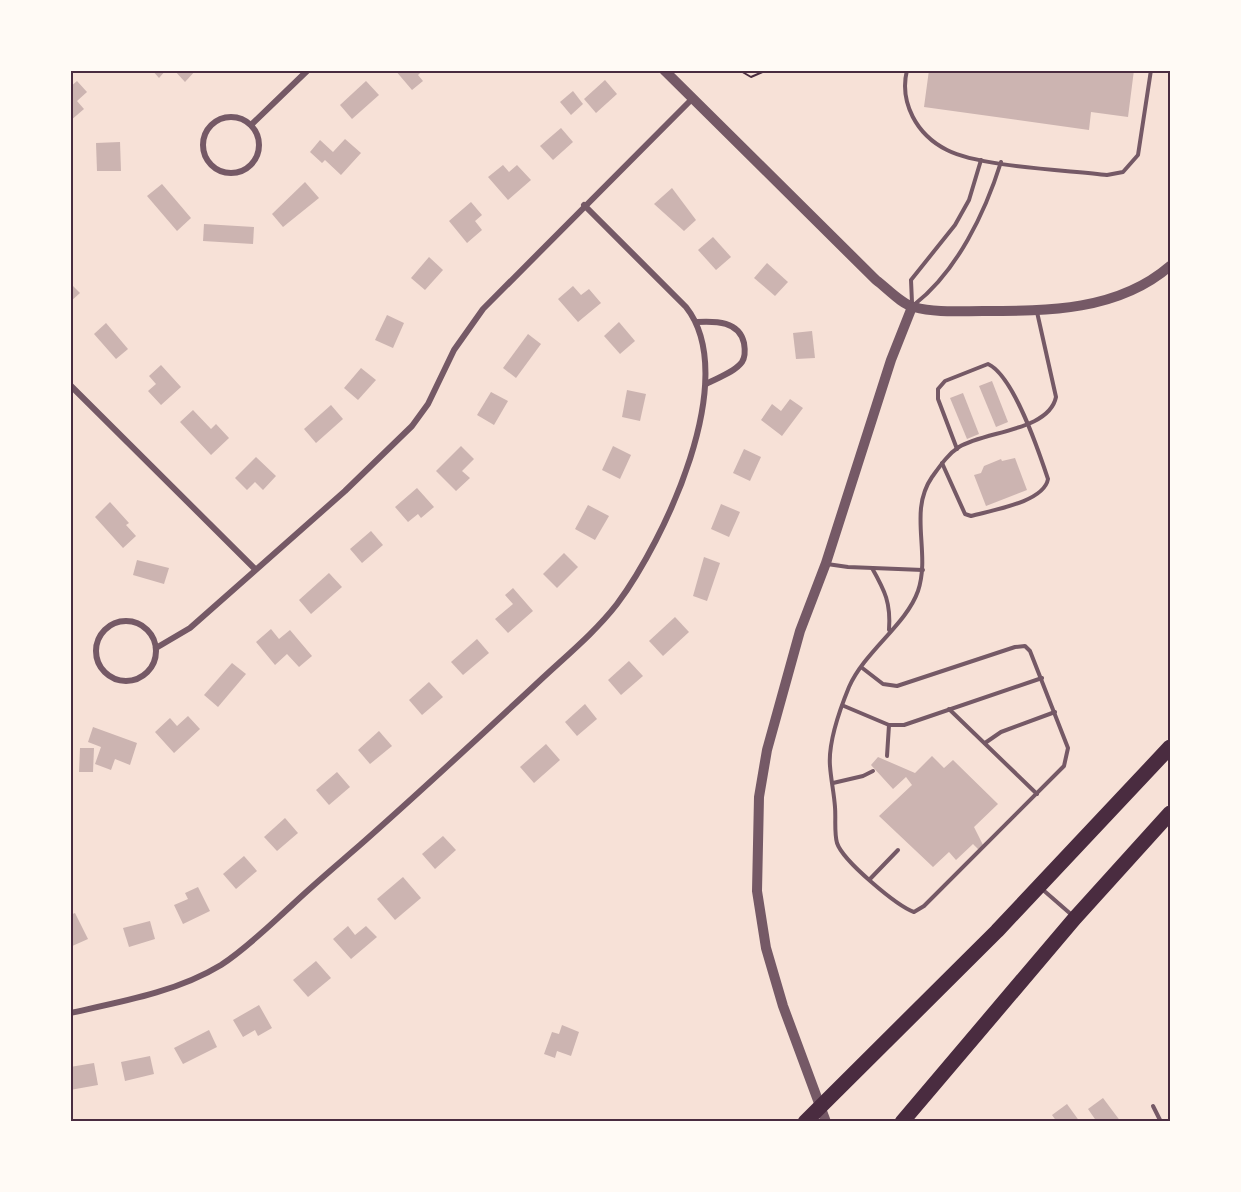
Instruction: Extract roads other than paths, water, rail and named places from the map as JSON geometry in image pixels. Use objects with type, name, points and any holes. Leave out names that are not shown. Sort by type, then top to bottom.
[{"type":"highway","points":[[805,1122],[1039,886],[1170,747]]},
{"type":"highway","points":[[902,1122],[1075,918],[1170,813]]},
{"type":"street","points":[[251,125],[308,70]]},
{"type":"street","points":[[664,70],[876,280],[912,307],[948,311],[1037,311],[1078,307],[1129,292],[1170,266]]},
{"type":"street","points":[[156,648],[150,633],[137,623],[129,621],[106,628],[95,650],[99,665],[109,676],[131,681],[150,669],[156,648],[190,628],[345,491],[412,426],[428,404],[454,350],[483,309],[692,99]]},
{"type":"street","points":[[229,117],[245,120],[251,125],[259,139],[260,147],[254,162],[242,172],[234,174],[218,171],[207,160],[203,144],[208,129],[214,123],[229,117]]},
{"type":"street","points":[[70,1013],[139,998],[198,976],[229,959],[255,939],[449,767],[595,629],[635,579],[680,489],[702,412],[706,384],[705,353],[698,322],[584,205]]},
{"type":"street","points":[[826,1122],[801,1056],[766,948],[757,891],[756,831],[767,750],[800,631],[826,563],[891,360],[912,307]]},
{"type":"street","points":[[698,322],[715,321],[729,325],[738,331],[745,348],[742,362],[706,384]]},
{"type":"street","points":[[70,385],[255,569]]},
{"type":"lane","points":[[907,70],[903,86],[906,102],[925,135],[948,151],[981,160],[1107,175],[1123,172],[1138,155],[1151,70]]},
{"type":"lane","points":[[912,307],[911,280],[955,225],[969,200],[981,160]]},
{"type":"lane","points":[[912,307],[933,291],[954,259],[986,205],[1001,162]]},
{"type":"lane","points":[[861,667],[883,684],[897,686],[1015,646],[1025,646],[1030,651],[1042,678],[1068,748],[1064,766],[924,906],[914,912],[903,908],[870,879],[844,855],[837,843],[830,766],[831,746],[850,687],[861,667],[889,630],[903,616],[917,592],[923,570],[919,508],[922,494],[942,463],[957,449],[1029,423],[1054,407],[1056,398],[1037,311]]},
{"type":"lane","points":[[942,463],[965,514],[971,516],[1042,493],[1048,479],[1029,423],[994,367],[988,364],[945,381],[938,389],[938,399],[957,449]]},
{"type":"lane","points":[[826,563],[923,570]]},
{"type":"lane","points":[[872,568],[885,592],[890,609],[889,630]]},
{"type":"lane","points":[[843,706],[889,725],[904,725],[948,708],[1042,678]]},
{"type":"lane","points":[[948,708],[1037,794]]},
{"type":"lane","points":[[985,742],[1001,732],[1055,712]]},
{"type":"lane","points":[[887,756],[889,725]]},
{"type":"lane","points":[[833,783],[863,776],[873,771]]},
{"type":"lane","points":[[870,879],[898,850]]},
{"type":"lane","points":[[1039,886],[1075,918]]},
{"type":"lane","points":[[1153,1106],[1161,1122]]}]
